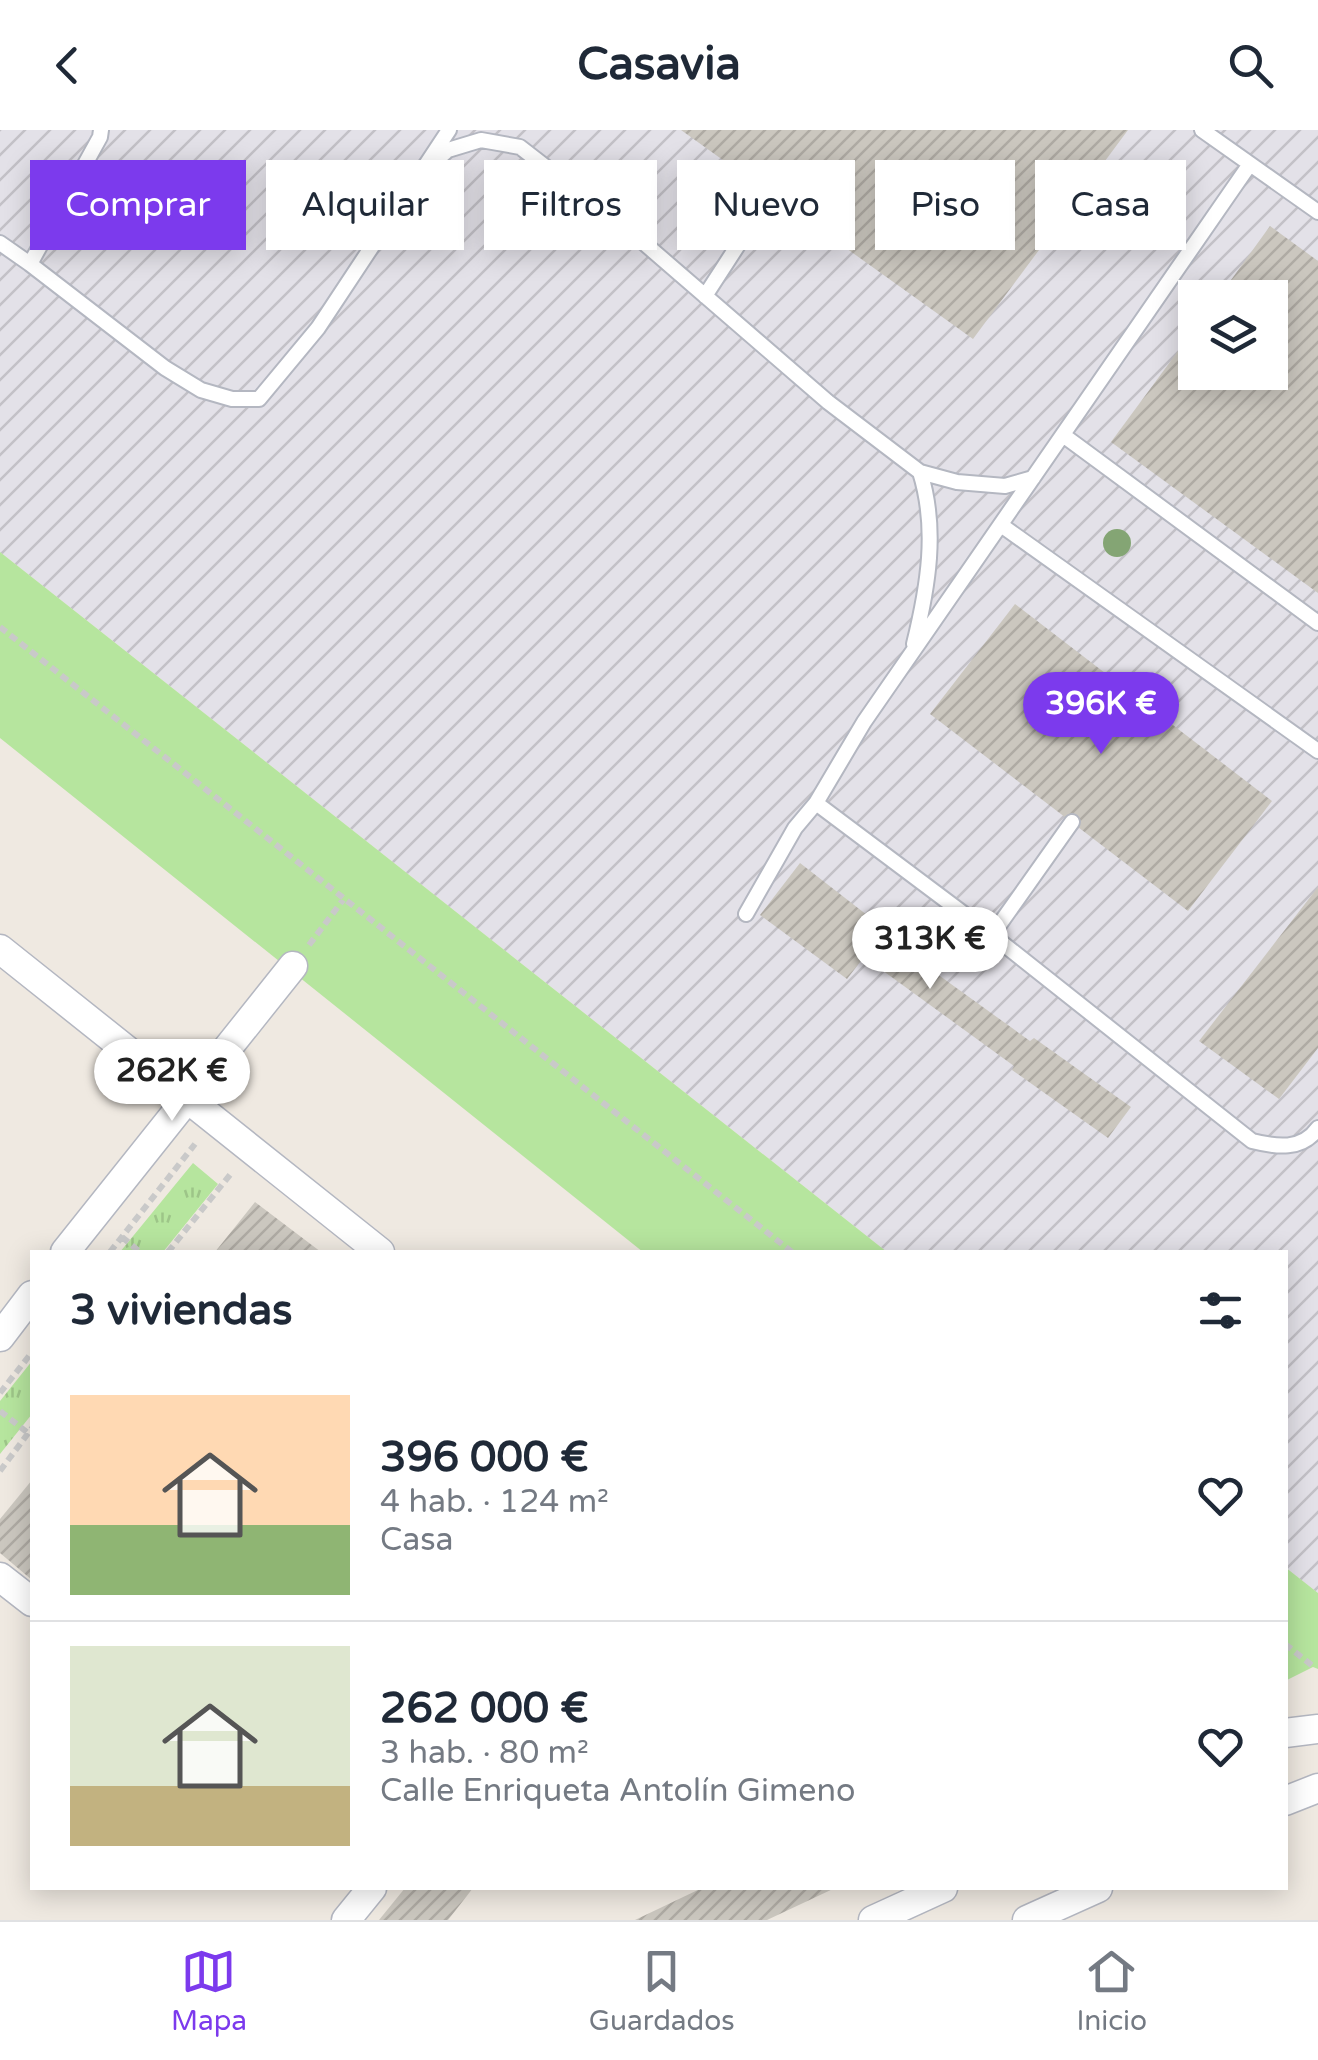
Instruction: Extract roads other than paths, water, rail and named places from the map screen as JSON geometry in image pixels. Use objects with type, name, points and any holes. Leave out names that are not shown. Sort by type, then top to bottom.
[{"type":"street","points":[[0,949],[377,1250]]},
{"type":"street","points":[[67,1250],[293,966]]},
{"type":"street","points":[[0,1337],[30,1298]]},
{"type":"street","points":[[0,1577],[30,1600]]},
{"type":"street","points":[[1288,1732],[1318,1729]]},
{"type":"street","points":[[1288,1800],[1318,1788]]},
{"type":"street","points":[[346,1920],[370,1890]]},
{"type":"street","points":[[873,1920],[939,1890]]},
{"type":"street","points":[[1027,1920],[1094,1890]]},
{"type":"lane","points":[[30,264],[101,130]]},
{"type":"lane","points":[[430,160],[448,130]]},
{"type":"lane","points":[[1202,130],[1318,212]]},
{"type":"lane","points":[[437,160],[448,150],[481,140],[520,147],[644,243],[828,402],[920,472],[957,482],[1005,486],[1033,478]]},
{"type":"lane","points":[[746,914],[795,828],[816,802],[864,722],[1250,164]]},
{"type":"lane","points":[[0,242],[165,368],[201,390],[232,399],[259,399],[318,328],[371,250]]},
{"type":"lane","points":[[705,296],[735,250]]},
{"type":"lane","points":[[1063,435],[1318,623]]},
{"type":"lane","points":[[912,653],[931,547],[929,500],[920,472]]},
{"type":"lane","points":[[1000,524],[1318,751]]},
{"type":"lane","points":[[816,802],[1252,1141],[1279,1148],[1310,1139],[1318,1128]]},
{"type":"lane","points":[[992,936],[1072,822]]}]
